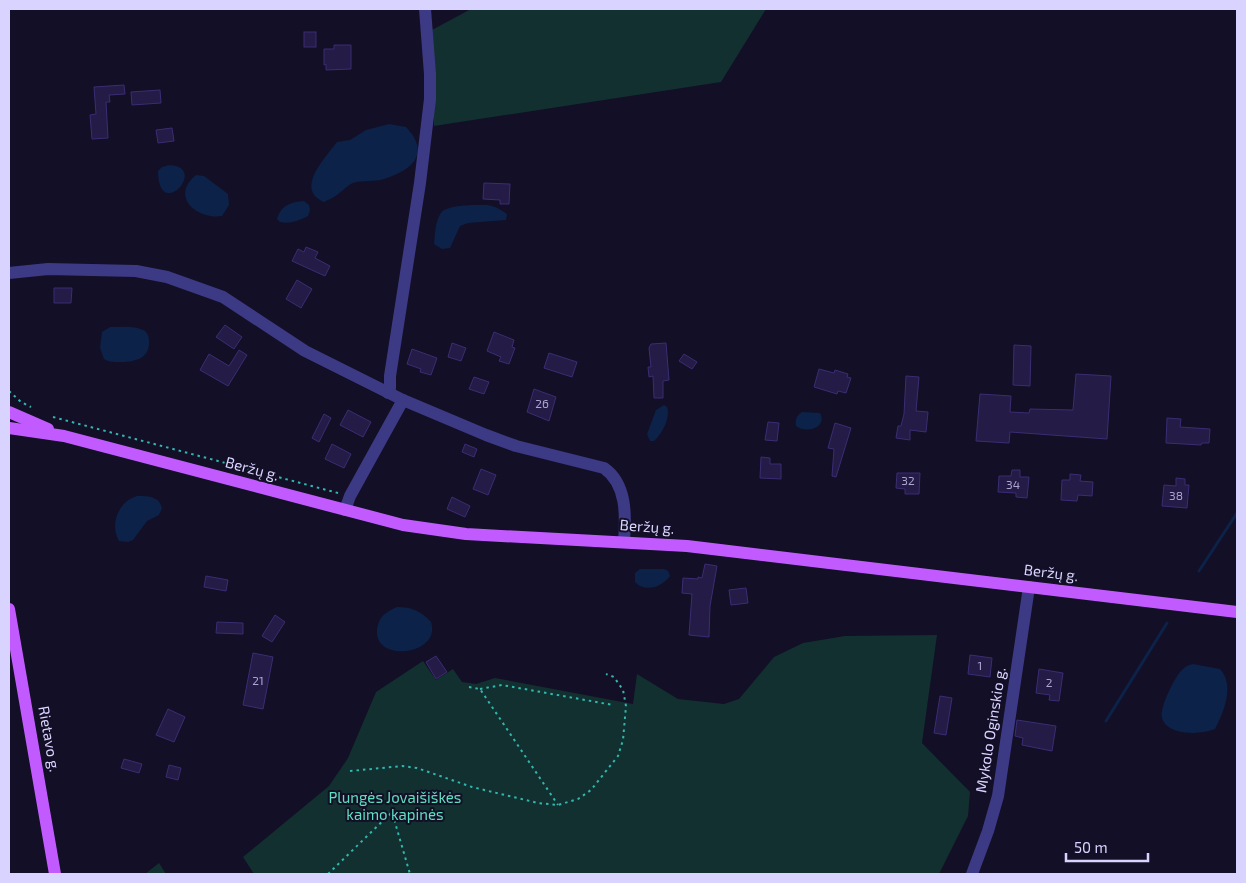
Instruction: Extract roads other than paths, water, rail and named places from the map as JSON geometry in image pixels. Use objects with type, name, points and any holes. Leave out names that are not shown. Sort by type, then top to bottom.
[{"type":"main road","points":[[9,412],[64,436]]},
{"type":"main road","points":[[9,428],[64,436]]},
{"type":"main road","name":"Beržų g.","points":[[64,436],[403,526],[508,536],[687,546],[1237,612]]},
{"type":"main road","name":"Rietavo g.","points":[[9,609],[54,874]]},
{"type":"street","points":[[388,393],[420,183],[430,100],[425,9]]},
{"type":"street","points":[[9,273],[48,270],[136,271],[167,277],[223,297],[305,351],[403,400],[509,443],[604,468],[611,473],[618,483],[622,495],[625,511],[624,542]]},
{"type":"street","points":[[345,510],[350,496],[403,400]]},
{"type":"street","name":"Mykolo Oginskio g.","points":[[972,874],[988,831],[998,796],[1029,587]]},
{"type":"water","points":[[389,124],[406,127],[413,136],[418,153],[410,165],[403,171],[384,179],[353,183],[324,202],[315,196],[312,189],[312,181],[315,173],[337,142],[350,140],[366,130]]},
{"type":"water","points":[[169,165],[180,168],[185,174],[184,181],[179,188],[172,192],[165,192],[160,186],[158,171],[162,167]]},
{"type":"water","points":[[196,175],[204,176],[228,194],[229,205],[222,216],[213,216],[196,211],[186,199],[185,191],[188,183]]},
{"type":"water","points":[[304,201],[309,205],[308,216],[297,221],[284,223],[277,219],[281,210],[287,205]]},
{"type":"water","points":[[463,206],[493,206],[507,214],[506,220],[468,223],[460,226],[450,248],[442,249],[434,244],[438,220],[444,210]]},
{"type":"water","points":[[110,327],[132,327],[145,331],[148,334],[149,347],[144,356],[130,361],[113,362],[104,359],[100,348],[102,332]]},
{"type":"water","points":[[664,405],[668,411],[665,425],[657,438],[654,441],[650,441],[647,434],[656,410]]},
{"type":"water","points":[[802,412],[820,413],[821,422],[818,426],[810,429],[796,426],[798,415]]},
{"type":"water","points":[[137,496],[156,499],[162,508],[159,515],[147,521],[133,540],[128,542],[119,541],[115,528],[118,514],[125,503]]},
{"type":"water","points":[[640,569],[664,569],[668,571],[670,576],[658,586],[648,588],[635,582],[635,573]]},
{"type":"water","points":[[397,607],[416,610],[431,622],[432,633],[427,642],[418,648],[407,651],[395,651],[385,647],[379,640],[377,629],[379,621],[386,613]]},
{"type":"water","points":[[1193,664],[1220,669],[1227,683],[1227,691],[1222,715],[1215,729],[1193,733],[1170,728],[1165,724],[1162,714],[1168,692],[1176,678],[1184,668]]},
{"type":"waterway","points":[[1199,571],[1237,513]]},
{"type":"waterway","points":[[1106,721],[1167,623]]},
{"type":"park label","name":"Plungės Jovaišiškės kaimo kapinės","points":[[395,806]]}]
